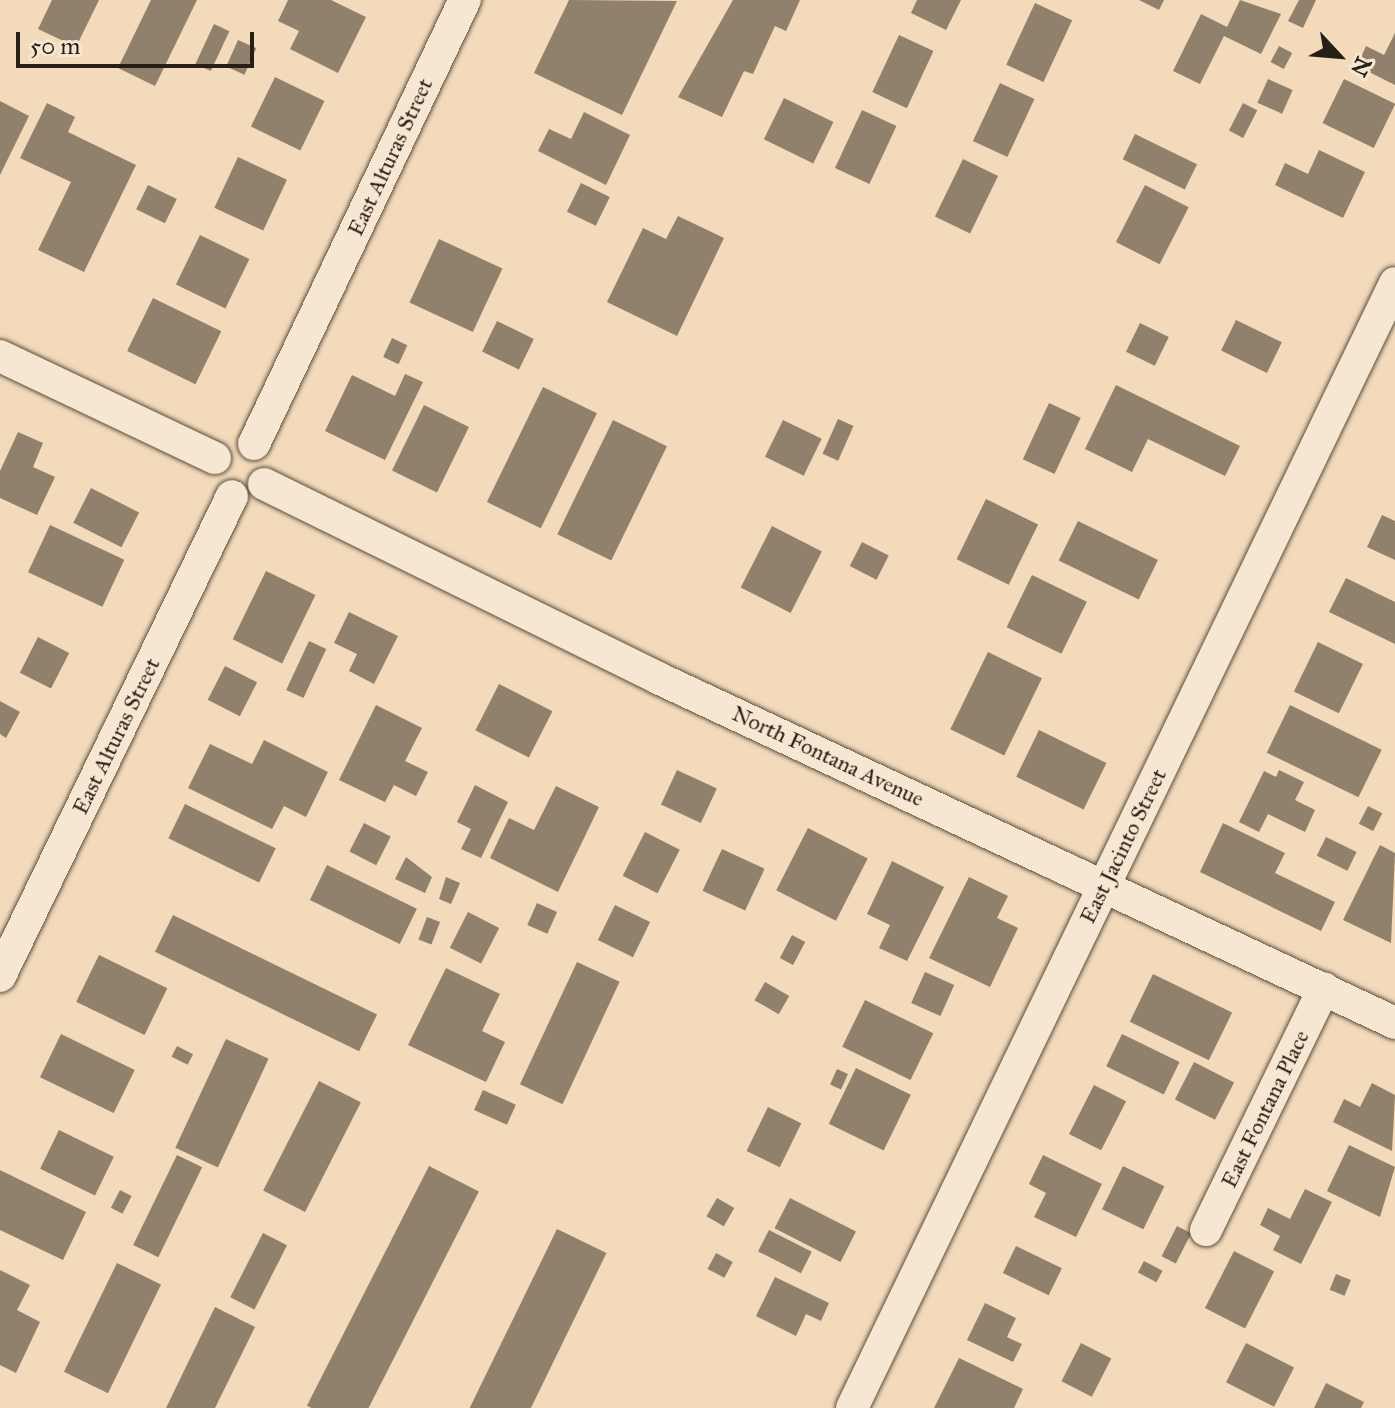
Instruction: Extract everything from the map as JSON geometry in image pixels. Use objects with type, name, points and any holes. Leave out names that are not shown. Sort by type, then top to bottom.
[{"type":"street","name":"East Alturas Street","points":[[254,444],[465,0]]},
{"type":"street","name":"East Jacinto Street","points":[[852,1408],[1395,283]]},
{"type":"street","points":[[0,356],[215,458]]},
{"type":"street","points":[[235,442],[254,444],[267,459],[264,484],[252,496],[232,496],[214,480],[215,458],[235,442]]},
{"type":"street","name":"North Fontana Avenue","points":[[264,484],[658,678],[1105,883],[1395,1023]]},
{"type":"street","name":"East Alturas Street","points":[[0,976],[232,496]]},
{"type":"street","name":"East Fontana Place","points":[[1206,1230],[1324,988]]},
{"type":"building","points":[[52,0],[99,0],[76,47],[38,29]]},
{"type":"building","points":[[151,0],[197,0],[155,86],[118,68]]},
{"type":"building","points":[[288,0],[331,0],[366,17],[338,73],[290,49],[299,31],[278,21]]},
{"type":"building","points":[[569,0],[677,1],[622,115],[534,73]]},
{"type":"building","points":[[733,0],[800,0],[786,31],[775,26],[753,74],[744,71],[722,117],[678,97]]},
{"type":"building","points":[[917,0],[961,0],[946,30],[911,13]]},
{"type":"building","points":[[1139,0],[1164,0],[1159,10]]},
{"type":"building","points":[[1240,0],[1281,14],[1261,54],[1224,36],[1200,84],[1173,71],[1201,14],[1227,27]]},
{"type":"building","points":[[1299,0],[1316,0],[1303,28],[1288,21]]},
{"type":"building","points":[[1035,3],[1072,20],[1043,82],[1006,65]]},
{"type":"building","points":[[214,24],[229,31],[211,71],[195,64]]},
{"type":"building","points":[[1395,33],[1395,85],[1357,66],[1366,46],[1384,55]]},
{"type":"building","points":[[899,35],[933,51],[907,108],[872,92]]},
{"type":"building","points":[[238,40],[256,48],[244,75],[226,66]]},
{"type":"building","points":[[1279,46],[1292,53],[1284,69],[1271,62]]},
{"type":"building","points":[[275,77],[324,101],[300,151],[251,126]]},
{"type":"building","points":[[1268,79],[1293,90],[1282,114],[1257,103]]},
{"type":"building","points":[[1344,79],[1395,104],[1374,148],[1323,123]]},
{"type":"building","points":[[1000,83],[1034,99],[1007,157],[973,141]]},
{"type":"building","points":[[784,98],[833,122],[813,163],[764,139]]},
{"type":"building","points":[[0,101],[29,116],[0,175]]},
{"type":"building","points":[[47,103],[75,117],[68,132],[136,165],[84,272],[38,250],[71,182],[20,158]]},
{"type":"building","points":[[1243,103],[1257,110],[1243,138],[1229,131]]},
{"type":"building","points":[[862,110],[896,126],[869,184],[835,168]]},
{"type":"building","points":[[584,112],[630,135],[606,185],[538,151],[549,129],[571,139]]},
{"type":"building","points":[[1135,134],[1197,164],[1185,189],[1123,159]]},
{"type":"building","points":[[1319,150],[1365,172],[1343,218],[1275,185],[1285,163],[1308,174]]},
{"type":"building","points":[[238,157],[287,180],[263,231],[214,208]]},
{"type":"building","points":[[963,159],[998,176],[970,234],[935,217]]},
{"type":"building","points":[[581,183],[610,197],[596,226],[567,212]]},
{"type":"building","points":[[148,185],[177,199],[165,223],[136,209]]},
{"type":"building","points":[[1145,185],[1189,207],[1160,264],[1116,242]]},
{"type":"building","points":[[678,216],[724,238],[677,336],[607,302],[643,228],[666,239]]},
{"type":"building","points":[[200,235],[249,259],[225,309],[176,284]]},
{"type":"building","points":[[439,239],[502,269],[473,332],[409,302]]},
{"type":"building","points":[[153,298],[221,331],[195,384],[127,351]]},
{"type":"building","points":[[1236,320],[1282,342],[1267,373],[1221,351]]},
{"type":"building","points":[[497,321],[534,339],[519,370],[482,352]]},
{"type":"building","points":[[1140,323],[1169,337],[1155,366],[1126,352]]},
{"type":"building","points":[[392,338],[407,345],[399,364],[383,357]]},
{"type":"building","points":[[405,374],[423,382],[385,460],[325,431],[352,375],[395,396]]},
{"type":"building","points":[[1116,385],[1240,446],[1225,476],[1148,439],[1132,472],[1085,449]]},
{"type":"building","points":[[543,387],[597,413],[541,528],[487,502]]},
{"type":"building","points":[[1049,403],[1081,418],[1055,474],[1023,459]]},
{"type":"building","points":[[424,405],[469,427],[437,493],[392,471]]},
{"type":"building","points":[[838,419],[854,426],[838,461],[823,454]]},
{"type":"building","points":[[613,420],[667,446],[611,560],[557,534]]},
{"type":"building","points":[[783,420],[822,439],[804,476],[765,457]]},
{"type":"building","points":[[18,432],[43,443],[33,467],[55,477],[37,515],[0,498],[0,471]]},
{"type":"building","points":[[91,488],[139,513],[121,547],[73,523]]},
{"type":"building","points":[[986,499],[1038,524],[1009,585],[957,559]]},
{"type":"building","points":[[1382,515],[1395,521],[1395,560],[1367,547]]},
{"type":"building","points":[[1078,521],[1158,560],[1139,600],[1059,561]]},
{"type":"building","points":[[50,525],[124,560],[102,607],[28,572]]},
{"type":"building","points":[[772,526],[822,551],[791,613],[741,587]]},
{"type":"building","points":[[862,542],[889,556],[876,580],[850,566]]},
{"type":"building","points":[[266,571],[315,595],[282,663],[233,639]]},
{"type":"building","points":[[1032,575],[1087,602],[1061,654],[1007,627]]},
{"type":"building","points":[[1346,578],[1395,602],[1395,644],[1329,612]]},
{"type":"building","points":[[349,612],[398,636],[374,684],[349,671],[357,654],[334,643]]},
{"type":"building","points":[[38,637],[69,653],[51,689],[20,673]]},
{"type":"building","points":[[309,641],[326,649],[303,698],[286,690]]},
{"type":"building","points":[[1318,642],[1363,664],[1339,713],[1294,691]]},
{"type":"building","points":[[988,652],[1042,678],[1004,756],[950,729]]},
{"type":"building","points":[[225,666],[257,682],[240,716],[208,700]]},
{"type":"building","points":[[499,684],[552,711],[529,758],[475,730]]},
{"type":"building","points":[[0,701],[20,712],[6,738],[0,734]]},
{"type":"building","points":[[376,705],[422,728],[405,761],[428,772],[416,796],[394,785],[385,802],[339,780]]},
{"type":"building","points":[[1290,705],[1382,750],[1358,797],[1267,753]]},
{"type":"building","points":[[1039,730],[1106,763],[1084,810],[1016,777]]},
{"type":"building","points":[[264,740],[328,772],[306,817],[284,806],[272,829],[188,788],[210,744],[252,764]]},
{"type":"building","points":[[677,770],[717,789],[701,823],[661,804]]},
{"type":"building","points":[[1279,770],[1304,782],[1295,800],[1315,810],[1305,832],[1268,814],[1259,832],[1239,822],[1264,771],[1276,777]]},
{"type":"building","points":[[475,785],[508,802],[481,858],[461,849],[471,829],[457,822]]},
{"type":"building","points":[[556,786],[599,807],[558,892],[490,858],[509,818],[534,830]]},
{"type":"building","points":[[185,804],[276,848],[259,882],[168,838]]},
{"type":"building","points":[[1368,806],[1382,813],[1373,831],[1359,824]]},
{"type":"building","points":[[364,823],[391,837],[376,865],[349,852]]},
{"type":"building","points":[[1223,823],[1285,853],[1275,873],[1335,902],[1321,931],[1200,872]]},
{"type":"building","points":[[808,828],[868,858],[836,921],[776,890]]},
{"type":"building","points":[[645,832],[680,850],[658,893],[623,876]]},
{"type":"building","points":[[1326,837],[1357,852],[1347,871],[1317,856]]},
{"type":"building","points":[[1380,845],[1395,853],[1391,943],[1343,920]]},
{"type":"building","points":[[722,849],[765,869],[745,911],[703,891]]},
{"type":"building","points":[[406,857],[432,877],[425,893],[395,879]]},
{"type":"building","points":[[892,861],[944,887],[907,961],[879,948],[890,925],[867,914]]},
{"type":"building","points":[[327,865],[417,909],[400,944],[310,900]]},
{"type":"building","points":[[446,877],[460,883],[451,904],[439,899]]},
{"type":"building","points":[[969,877],[1008,896],[997,918],[1018,928],[990,987],[929,958]]},
{"type":"building","points":[[537,903],[557,912],[547,934],[527,925]]},
{"type":"building","points":[[615,905],[650,922],[633,957],[598,940]]},
{"type":"building","points":[[468,912],[499,928],[481,964],[450,948]]},
{"type":"building","points":[[173,915],[377,1015],[359,1051],[155,952]]},
{"type":"building","points":[[427,917],[440,922],[431,944],[418,939]]},
{"type":"building","points":[[792,935],[805,942],[793,965],[780,958]]},
{"type":"building","points":[[99,955],[167,988],[145,1035],[76,1002]]},
{"type":"building","points":[[577,962],[620,982],[563,1104],[520,1084]]},
{"type":"building","points":[[446,968],[500,994],[482,1031],[505,1042],[486,1082],[408,1045]]},
{"type":"building","points":[[925,972],[954,985],[940,1016],[911,1003]]},
{"type":"building","points":[[1153,974],[1232,1013],[1209,1060],[1130,1022]]},
{"type":"building","points":[[765,982],[789,996],[779,1014],[754,1000]]},
{"type":"building","points":[[865,1000],[933,1033],[911,1080],[842,1047]]},
{"type":"building","points":[[61,1034],[135,1070],[114,1113],[40,1077]]},
{"type":"building","points":[[1122,1034],[1180,1062],[1164,1094],[1106,1066]]},
{"type":"building","points":[[226,1039],[269,1059],[218,1168],[175,1148]]},
{"type":"building","points":[[177,1046],[193,1054],[188,1065],[172,1057]]},
{"type":"building","points":[[1194,1062],[1234,1082],[1215,1120],[1175,1099]]},
{"type":"building","points":[[856,1068],[911,1095],[884,1150],[829,1124]]},
{"type":"building","points":[[837,1069],[848,1074],[841,1089],[830,1085]]},
{"type":"building","points":[[319,1081],[361,1102],[305,1212],[263,1191]]},
{"type":"building","points":[[1372,1083],[1395,1095],[1392,1151],[1333,1122],[1344,1099],[1360,1107]]},
{"type":"building","points":[[1094,1085],[1126,1101],[1101,1150],[1069,1134]]},
{"type":"building","points":[[483,1090],[516,1105],[507,1125],[474,1110]]},
{"type":"building","points":[[768,1107],[801,1123],[780,1167],[747,1151]]},
{"type":"building","points":[[59,1130],[114,1157],[95,1195],[40,1169]]},
{"type":"building","points":[[1349,1145],[1395,1167],[1380,1217],[1327,1191]]},
{"type":"building","points":[[177,1155],[202,1167],[158,1257],[133,1245]]},
{"type":"building","points":[[1043,1155],[1102,1184],[1076,1237],[1034,1217],[1046,1193],[1029,1184]]},
{"type":"building","points":[[429,1166],[479,1191],[369,1408],[307,1406]]},
{"type":"building","points":[[1123,1166],[1164,1186],[1143,1229],[1102,1209]]},
{"type":"building","points":[[0,1170],[86,1212],[63,1260],[0,1230]]},
{"type":"building","points":[[1305,1189],[1332,1202],[1301,1264],[1273,1250],[1280,1236],[1260,1225],[1268,1208],[1290,1219]]},
{"type":"building","points":[[120,1190],[132,1196],[123,1214],[111,1208]]},
{"type":"building","points":[[717,1198],[734,1208],[724,1226],[706,1216]]},
{"type":"building","points":[[790,1198],[856,1232],[840,1262],[775,1228]]},
{"type":"building","points":[[1177,1226],[1191,1233],[1176,1264],[1162,1256]]},
{"type":"building","points":[[557,1229],[606,1253],[531,1408],[470,1408]]},
{"type":"building","points":[[769,1230],[812,1252],[801,1273],[758,1251]]},
{"type":"building","points":[[263,1233],[287,1245],[254,1309],[230,1297]]},
{"type":"building","points":[[1016,1246],[1062,1268],[1049,1295],[1003,1273]]},
{"type":"building","points":[[1234,1251],[1274,1271],[1245,1328],[1205,1308]]},
{"type":"building","points":[[716,1253],[733,1262],[724,1278],[708,1269]]},
{"type":"building","points":[[1144,1261],[1163,1271],[1156,1282],[1138,1272]]},
{"type":"building","points":[[117,1263],[161,1284],[108,1393],[64,1372]]},
{"type":"building","points":[[0,1270],[30,1285],[17,1310],[40,1322],[16,1373],[0,1365]]},
{"type":"building","points":[[1336,1274],[1351,1280],[1344,1296],[1330,1290]]},
{"type":"building","points":[[775,1277],[829,1303],[821,1321],[806,1314],[796,1336],[756,1316]]},
{"type":"building","points":[[985,1303],[1016,1318],[1007,1337],[1022,1344],[1013,1362],[967,1340]]},
{"type":"building","points":[[215,1307],[255,1327],[215,1408],[166,1408]]},
{"type":"building","points":[[1081,1343],[1111,1358],[1092,1397],[1061,1381]]},
{"type":"building","points":[[1246,1343],[1294,1368],[1274,1407],[1226,1382]]},
{"type":"building","points":[[959,1358],[1023,1389],[1014,1408],[934,1408]]},
{"type":"building","points":[[1326,1383],[1364,1402],[1361,1408],[1314,1408]]}]
